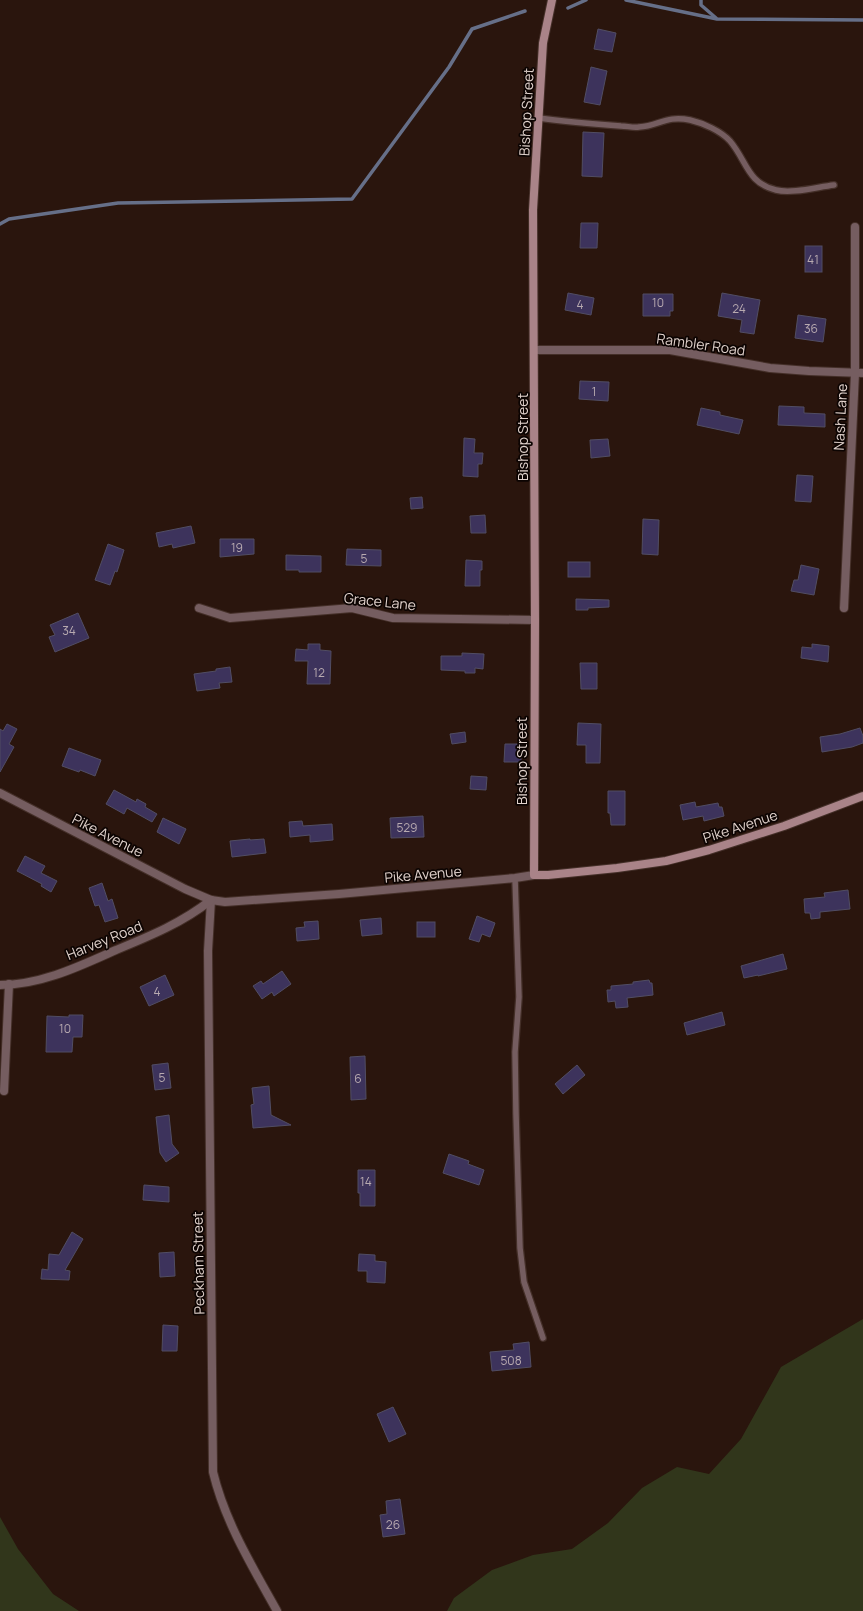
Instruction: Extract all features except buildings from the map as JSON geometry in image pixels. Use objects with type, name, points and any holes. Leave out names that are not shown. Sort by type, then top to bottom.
[{"type":"street","name":"Bishop Street","points":[[534,875],[536,620],[533,210],[543,43],[552,0]]},
{"type":"street","name":"Nash Lane","points":[[844,608],[859,373],[855,227]]},
{"type":"street","name":"Rambler Road","points":[[534,350],[670,350],[770,368],[859,373]]},
{"type":"street","name":"Grace Lane","points":[[199,608],[230,618],[352,608],[393,618],[536,620]]},
{"type":"street","name":"Pike Avenue","points":[[0,793],[186,890],[211,900],[241,901],[339,894],[534,875],[548,875],[666,861],[709,850],[784,826],[863,796]]},
{"type":"street","name":"Harvey Road","points":[[0,985],[30,982],[82,965],[164,930],[194,913],[211,900]]},
{"type":"street","name":"Peckham Street","points":[[211,900],[208,952],[213,1472],[219,1496],[230,1525],[277,1611]]},
{"type":"street","points":[[4,1091],[10,984]]},
{"type":"lane","points":[[539,118],[576,123],[639,127],[668,119],[690,120],[702,123],[729,140],[749,173],[756,181],[765,186],[777,190],[792,191],[834,185]]},
{"type":"lane","points":[[514,878],[519,997],[515,1052],[520,1254],[524,1282],[543,1338]]},
{"type":"green space","points":[[863,1319],[863,1611],[447,1611],[454,1598],[492,1570],[533,1555],[572,1549],[608,1523],[642,1488],[677,1467],[709,1474],[741,1439],[781,1367]]},
{"type":"green space","points":[[0,1517],[18,1549],[53,1594],[79,1611],[0,1611]]},
{"type":"waterway","points":[[568,8],[586,0]]},
{"type":"waterway","points":[[626,0],[717,19],[863,20]]},
{"type":"waterway","points":[[701,0],[701,5],[716,18]]},
{"type":"waterway","points":[[0,224],[9,219],[118,203],[352,199],[449,67],[472,29],[525,11]]}]
